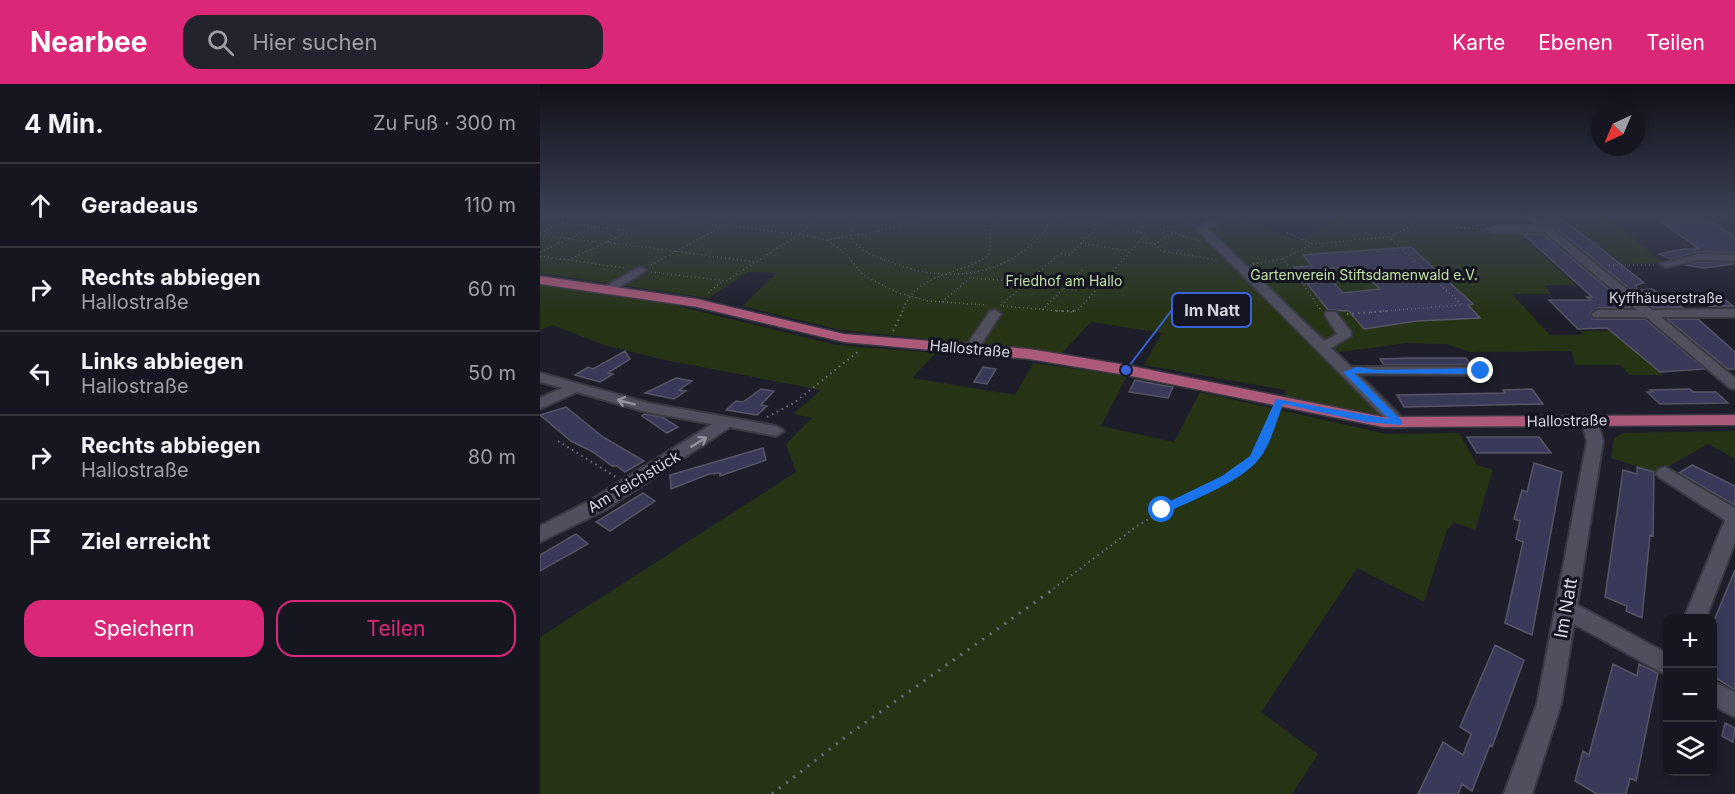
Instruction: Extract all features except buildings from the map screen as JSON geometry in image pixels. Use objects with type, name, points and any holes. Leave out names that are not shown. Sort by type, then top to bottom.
[{"type":"main road","name":"Hallostraße","points":[[540,280],[697,303],[844,338],[1064,360],[1280,400],[1366,420],[1399,423],[1735,420]]},
{"type":"street","points":[[1222,249],[1399,423]]},
{"type":"street","points":[[1570,249],[1735,385]]},
{"type":"street","points":[[1666,264],[1699,257],[1735,258]]},
{"type":"street","points":[[605,290],[640,270]]},
{"type":"street","points":[[971,349],[995,308]]},
{"type":"street","name":"Kyffhäuserstraße","points":[[1598,314],[1735,313]]},
{"type":"street","points":[[1322,347],[1344,336],[1344,332],[1331,315]]},
{"type":"street","points":[[1348,372],[1357,370],[1376,372],[1481,371]]},
{"type":"street","points":[[540,377],[646,408],[724,424],[776,431]]},
{"type":"street","points":[[540,404],[573,388]]},
{"type":"street","name":"Im Natt","points":[[1518,794],[1549,704],[1595,441],[1588,420]]},
{"type":"street","name":"Am Teichstück","points":[[540,536],[629,485],[724,424]]},
{"type":"street","points":[[1665,473],[1735,518],[1697,614]]},
{"type":"street","points":[[1566,609],[1663,663]]},
{"type":"street","points":[[1717,694],[1735,705]]},
{"type":"path","points":[[568,260],[591,249]]},
{"type":"path","points":[[652,249],[755,262]]},
{"type":"path","points":[[640,270],[680,249]]},
{"type":"path","points":[[697,303],[721,282],[776,249]]},
{"type":"path","points":[[839,249],[863,274],[909,296],[995,308],[1072,312],[1078,310],[1118,269],[1118,264],[1130,251]]},
{"type":"path","points":[[862,249],[891,264],[912,270],[949,273],[982,271],[1004,264],[1027,249]]},
{"type":"path","points":[[887,336],[896,328],[909,296],[925,283],[975,264],[989,255],[989,249]]},
{"type":"path","points":[[995,308],[1060,254],[1069,255],[1074,249]]},
{"type":"path","points":[[1118,249],[1130,251]]},
{"type":"path","points":[[1160,249],[1225,261]]},
{"type":"path","points":[[1238,266],[1283,259],[1302,249]]},
{"type":"path","points":[[1283,259],[1325,316],[1462,305],[1402,249]]},
{"type":"path","points":[[540,256],[721,282]]},
{"type":"path","points":[[1591,266],[1666,264]]},
{"type":"path","points":[[1042,310],[1084,268]]},
{"type":"path","points":[[1303,284],[1431,276]]},
{"type":"path","points":[[941,302],[970,278],[1026,282],[1079,291]]},
{"type":"path","points":[[772,414],[794,403],[864,347]]},
{"type":"path","points":[[772,794],[1137,526],[1170,505],[1242,470],[1254,459],[1263,445],[1280,400]]},
{"type":"path","points":[[558,441],[629,485]]},
{"type":"green space","name":"Friedhof am Hallo","points":[[540,249],[1218,249],[1395,421],[1368,418],[1287,400],[1285,390],[1144,365],[1162,333],[1091,322],[1062,353],[841,330],[742,306],[777,273],[748,272],[708,298],[540,273]]},
{"type":"green space","name":"Gartenverein Stiftsdamenwald e.V.","points":[[1222,249],[1535,249],[1576,285],[1545,286],[1551,294],[1512,294],[1550,335],[1584,335],[1581,331],[1610,331],[1616,336],[1634,336],[1671,369],[1658,369],[1663,375],[1630,375],[1620,365],[1575,365],[1572,351],[1471,352],[1446,344],[1407,343],[1332,353],[1268,286],[1243,265],[1234,261]]},
{"type":"green space","points":[[1604,249],[1647,249],[1663,263],[1624,264]]},
{"type":"green space","points":[[540,284],[665,303],[836,345],[936,353],[912,378],[1015,395],[1033,363],[1127,376],[1101,426],[1174,442],[1200,392],[1386,434],[1459,433],[1477,465],[1493,470],[1475,530],[1454,522],[1447,530],[1424,602],[1357,568],[1261,712],[1318,754],[1292,794],[540,794],[540,637],[796,472],[786,444],[812,418],[793,414],[821,390],[665,360],[604,345],[552,325],[540,330]]},
{"type":"green space","points":[[1735,431],[1735,459],[1708,444],[1657,473],[1611,458],[1614,438],[1623,433]]},
{"type":"place","name":"Im Natt","points":[[1126,370]]},
{"type":"route","points":[[1162,510],[1195,492],[1226,479],[1242,470],[1254,459],[1263,445],[1280,400],[1366,420],[1399,423],[1348,372],[1357,370],[1376,372],[1481,371]]}]
